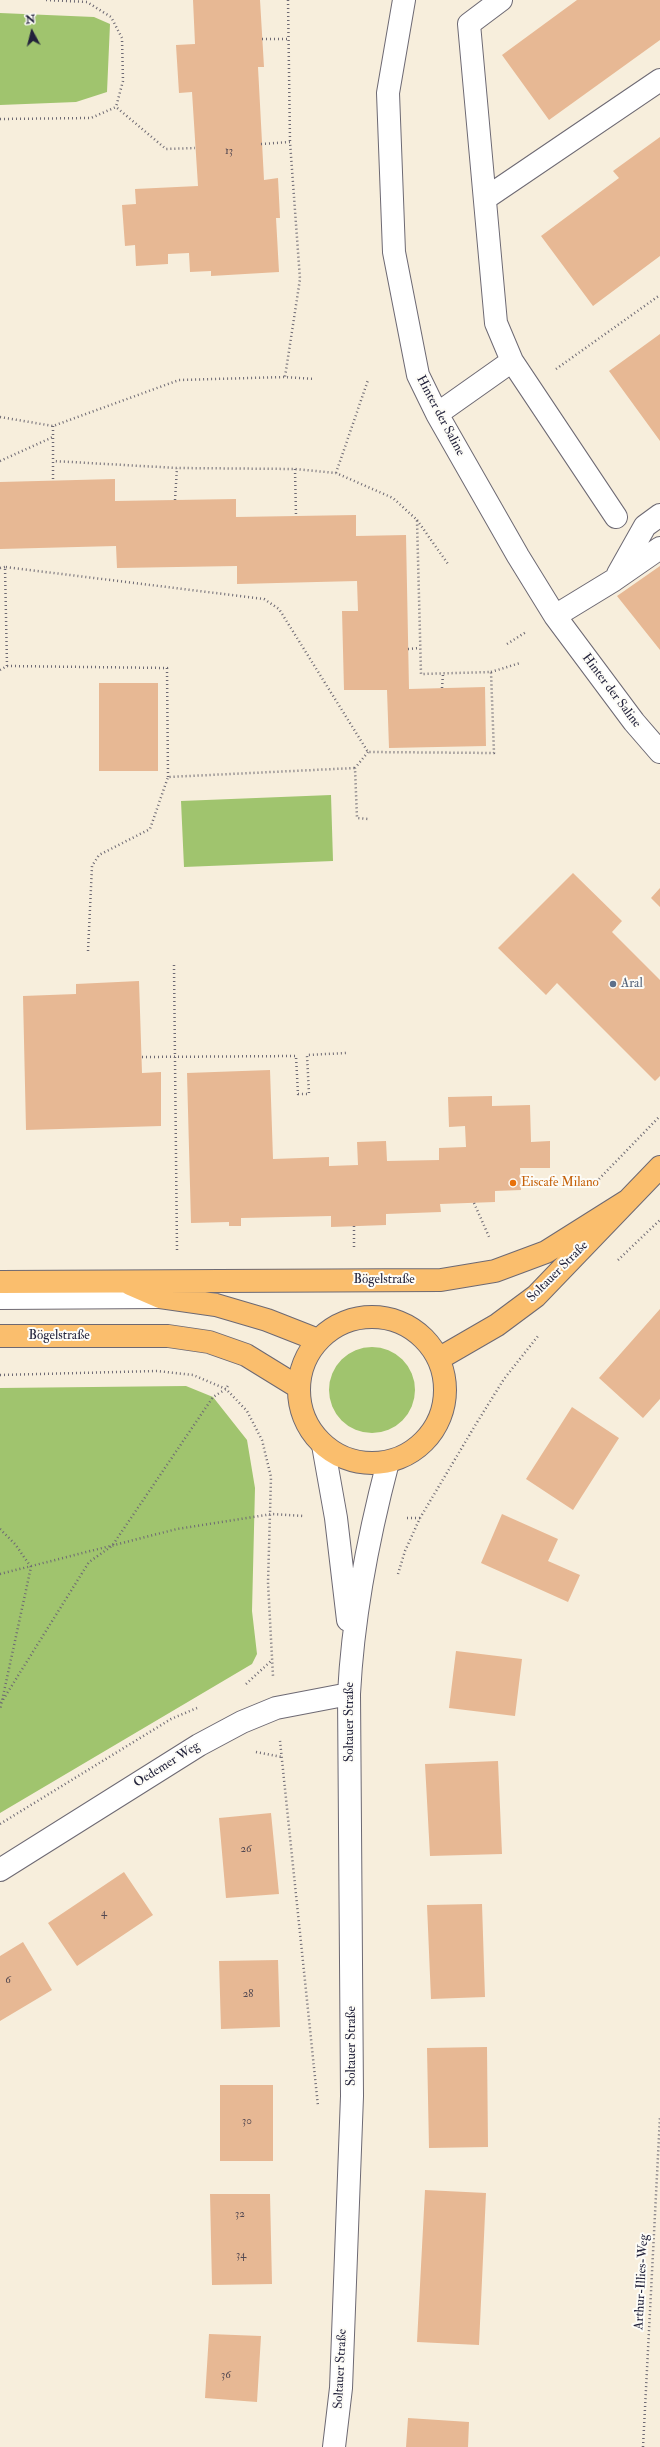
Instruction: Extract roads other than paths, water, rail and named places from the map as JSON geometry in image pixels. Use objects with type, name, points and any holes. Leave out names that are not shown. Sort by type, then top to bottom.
[{"type":"main road","name":"Soltauer Straße","points":[[440,1358],[497,1325],[536,1296],[660,1167]]},
{"type":"main road","name":"Bögelstraße","points":[[0,1282],[441,1280],[495,1271],[546,1252],[627,1202]]},
{"type":"main road","name":"Bögelstraße","points":[[122,1281],[160,1297],[216,1305],[267,1320],[318,1340]]},
{"type":"main road","name":"Soltauer Straße","points":[[384,1316],[417,1331],[440,1358],[447,1391],[439,1423],[418,1449],[388,1462],[353,1461],[323,1445],[304,1418],[298,1387],[304,1361],[318,1340],[348,1320],[384,1316]]},
{"type":"main road","name":"Bögelstraße","points":[[0,1336],[168,1336],[208,1342],[246,1355],[298,1387]]},
{"type":"street","name":"Hinter der Saline","points":[[404,0],[388,93],[394,252],[418,375],[437,414],[518,556],[555,616],[634,722],[660,752]]},
{"type":"street","points":[[501,0],[469,24],[486,198],[496,323],[512,361],[616,517]]},
{"type":"street","points":[[486,198],[660,80]]},
{"type":"street","points":[[437,414],[512,361]]},
{"type":"street","points":[[614,580],[645,526],[660,516]]},
{"type":"street","points":[[555,616],[614,580],[660,548]]},
{"type":"street","name":"Bögelstraße","points":[[0,1298],[160,1297]]},
{"type":"street","name":"Soltauer Straße","points":[[323,1445],[336,1518],[351,1644]]},
{"type":"street","name":"Soltauer Straße","points":[[334,2447],[341,2388],[352,2096],[349,1694],[351,1644],[373,1519],[388,1462]]},
{"type":"street","name":"Oedemer Weg","points":[[0,1870],[199,1745],[242,1722],[276,1708],[349,1694]]},
{"type":"place","name":"Aral","points":[[613,984]]},
{"type":"place","name":"Eiscafe Milano","points":[[513,1183]]}]
